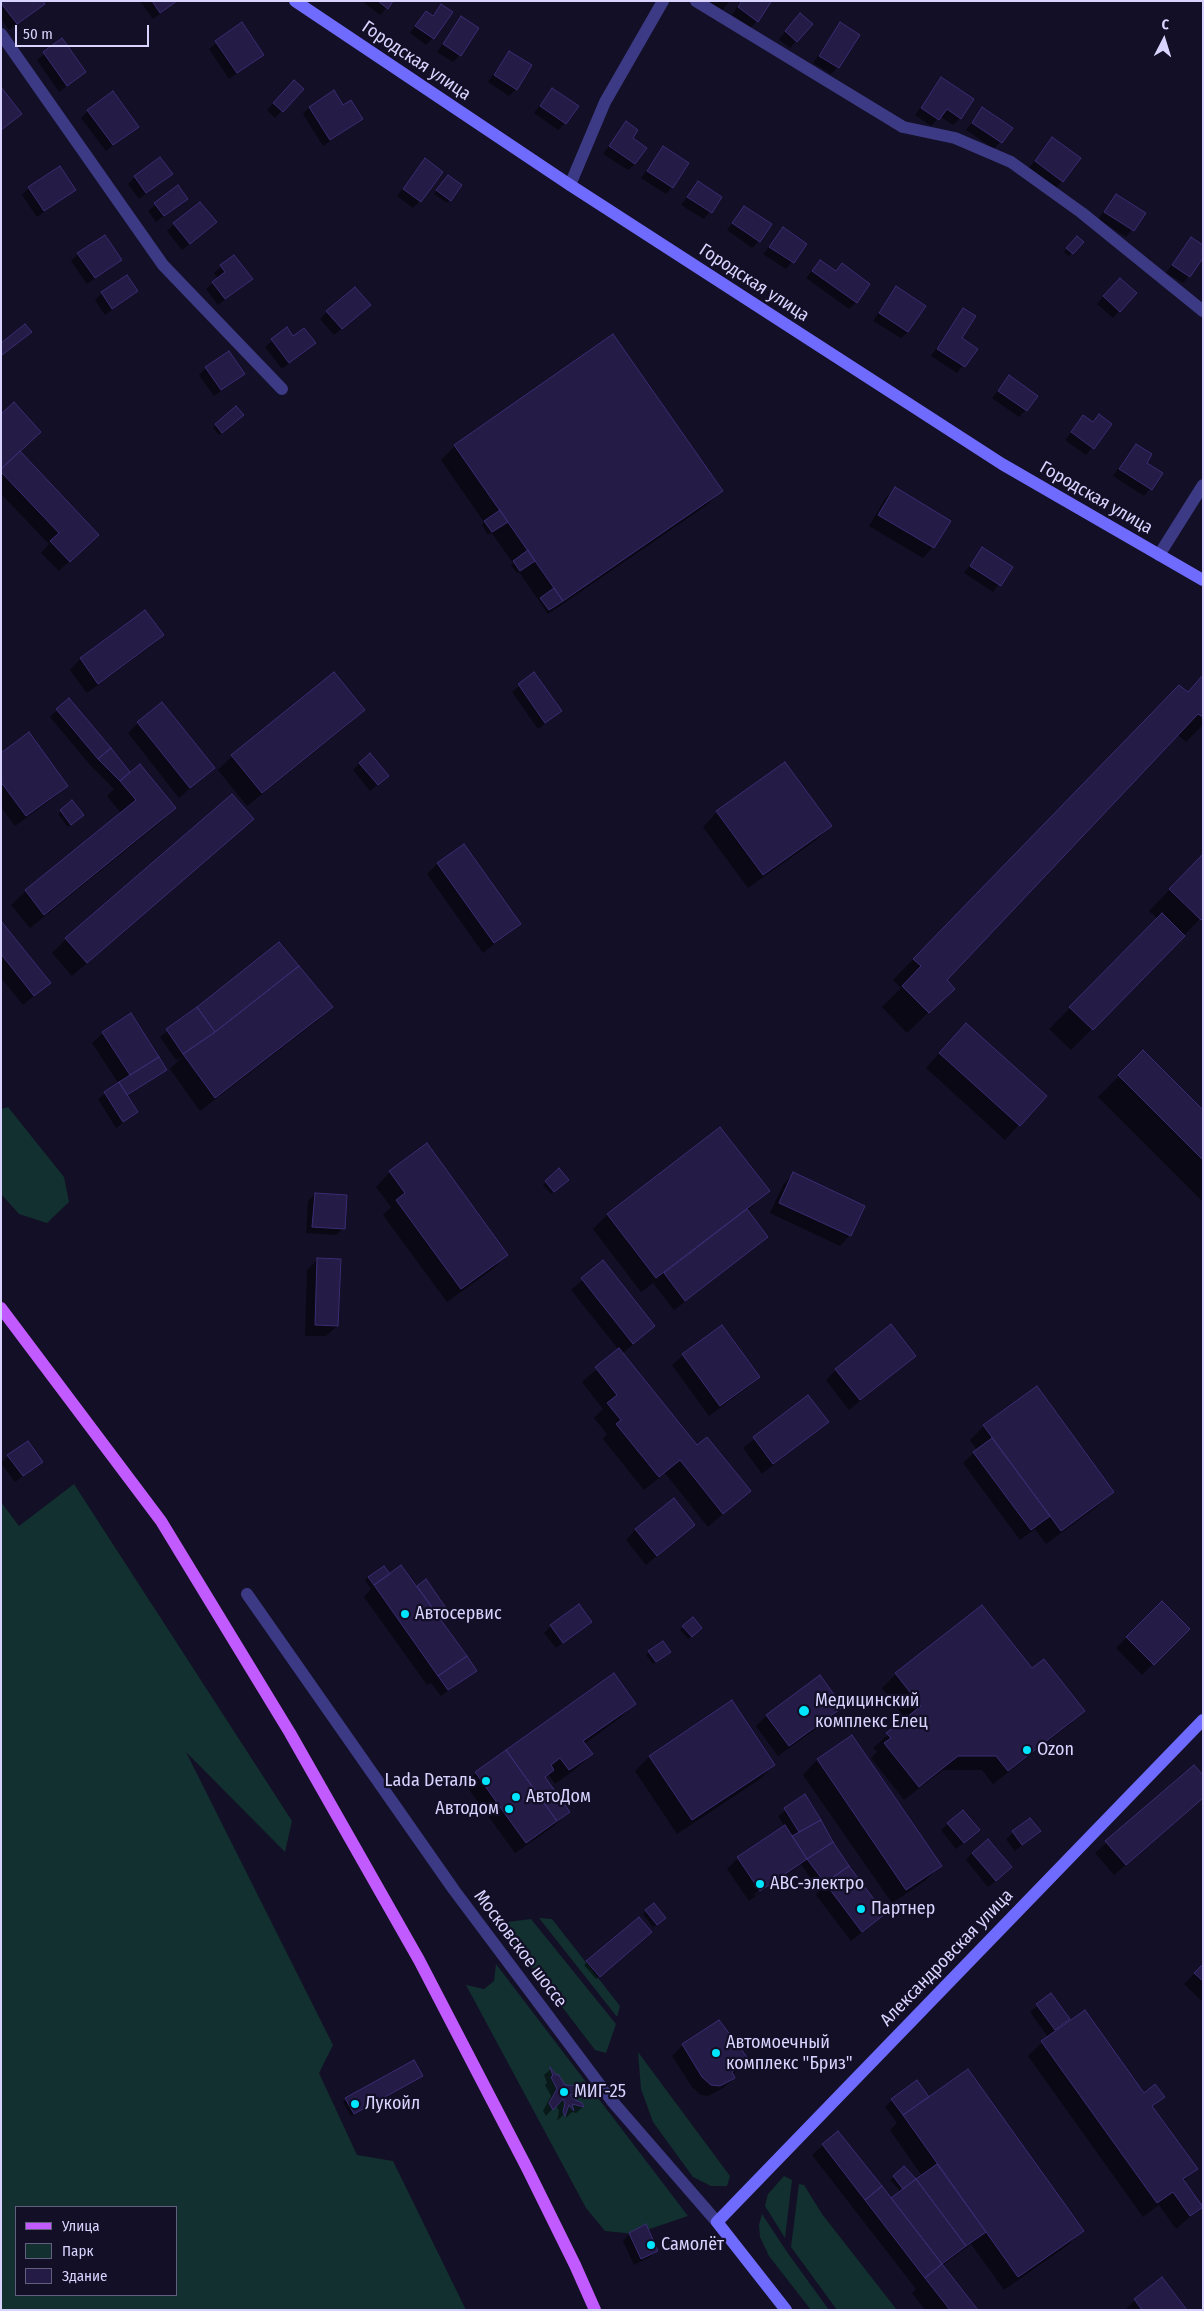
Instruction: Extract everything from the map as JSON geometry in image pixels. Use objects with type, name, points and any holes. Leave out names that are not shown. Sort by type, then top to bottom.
[{"type":"main road","points":[[1,1308],[160,1521],[290,1733],[419,1960],[527,2168],[595,2310]]},
{"type":"street","name":"Городская улица","points":[[295,1],[570,185],[1002,464],[1203,580]]},
{"type":"street","points":[[570,185],[604,102],[663,1]]},
{"type":"street","points":[[696,1],[903,127],[955,138],[1011,162],[1082,213],[1203,311]]},
{"type":"street","points":[[1,34],[163,265],[282,389]]},
{"type":"street","points":[[1159,555],[1203,485]]},
{"type":"street","name":"Московское шоссе","points":[[247,1594],[460,1898],[612,2101],[717,2222],[786,2310]]},
{"type":"street","name":"Александровская улица","points":[[717,2222],[1203,1720]]},
{"type":"green space","points":[[8,1107],[64,1177],[69,1202],[47,1223],[19,1214],[1,1194],[1,1109]]},
{"type":"green space","points":[[74,1484],[292,1821],[285,1852],[186,1752],[333,2045],[319,2073],[357,2155],[393,2161],[466,2310],[1,2310],[1,1502],[19,1526]]},
{"type":"green space","points":[[539,1918],[552,1919],[620,2006],[617,2017]]},
{"type":"green space","points":[[531,1919],[616,2024],[606,2053],[595,2050],[502,1928],[507,1922]]},
{"type":"green space","points":[[496,1964],[688,2216],[635,2234],[605,2231],[586,2208],[466,1985],[484,1989],[494,1981]]},
{"type":"green space","points":[[638,2052],[730,2176],[727,2186],[711,2186],[693,2177],[653,2122],[641,2089]]},
{"type":"green space","points":[[784,2176],[792,2180],[785,2238],[765,2206],[768,2194]]},
{"type":"green space","points":[[799,2184],[804,2185],[822,2214],[897,2310],[837,2310],[791,2247]]},
{"type":"green space","points":[[762,2214],[829,2310],[811,2310],[769,2256],[760,2237],[759,2225]]},
{"type":"building","points":[[3,1],[43,1],[45,4],[17,24],[1,3]]},
{"type":"building","points":[[152,1],[177,1],[160,13]]},
{"type":"building","points":[[378,1],[393,1],[388,9]]},
{"type":"building","points":[[742,1],[771,2],[758,22],[738,7]]},
{"type":"building","points":[[441,4],[453,12],[434,39],[415,26],[426,11],[433,16]]},
{"type":"building","points":[[800,13],[813,24],[797,42],[785,31]]},
{"type":"building","points":[[461,16],[479,28],[461,56],[443,44]]},
{"type":"building","points":[[242,22],[264,55],[237,73],[215,41]]},
{"type":"building","points":[[840,22],[860,35],[839,68],[819,56]]},
{"type":"building","points":[[62,38],[86,72],[67,86],[43,52]]},
{"type":"building","points":[[509,51],[532,65],[517,90],[494,75]]},
{"type":"building","points":[[941,77],[974,99],[961,119],[947,109],[939,120],[921,108]]},
{"type":"building","points":[[294,80],[304,89],[283,112],[273,103]]},
{"type":"building","points":[[1,87],[22,114],[1,130]]},
{"type":"building","points":[[552,88],[579,106],[566,124],[540,106]]},
{"type":"building","points":[[334,90],[343,105],[351,100],[363,119],[330,140],[309,107]]},
{"type":"building","points":[[113,91],[139,127],[113,145],[87,110]]},
{"type":"building","points":[[982,107],[1013,128],[1002,143],[972,123]]},
{"type":"building","points":[[626,121],[638,130],[633,138],[647,148],[635,164],[609,146]]},
{"type":"building","points":[[1052,137],[1081,158],[1063,182],[1035,161]]},
{"type":"building","points":[[663,146],[689,163],[673,188],[647,171]]},
{"type":"building","points":[[160,157],[173,174],[146,193],[134,176]]},
{"type":"building","points":[[425,158],[443,172],[421,202],[403,189]]},
{"type":"building","points":[[60,166],[76,190],[44,211],[28,187]]},
{"type":"building","points":[[448,175],[462,185],[451,201],[436,190]]},
{"type":"building","points":[[698,181],[722,197],[712,213],[687,197]]},
{"type":"building","points":[[178,185],[188,199],[164,216],[154,203]]},
{"type":"building","points":[[1116,194],[1146,213],[1134,231],[1104,212]]},
{"type":"building","points":[[200,202],[217,222],[190,244],[173,223]]},
{"type":"building","points":[[744,206],[772,224],[760,242],[732,223]]},
{"type":"building","points":[[783,227],[807,244],[794,263],[769,247]]},
{"type":"building","points":[[105,235],[122,260],[95,278],[77,253]]},
{"type":"building","points":[[1077,236],[1084,242],[1073,254],[1066,248]]},
{"type":"building","points":[[1191,237],[1203,245],[1203,258],[1190,277],[1172,265]]},
{"type":"building","points":[[234,255],[253,279],[225,299],[212,282],[225,272],[220,265]]},
{"type":"building","points":[[820,260],[836,271],[842,263],[870,284],[857,303],[812,271]]},
{"type":"building","points":[[127,275],[138,291],[112,309],[101,292]]},
{"type":"building","points":[[1120,278],[1137,293],[1120,312],[1103,296]]},
{"type":"building","points":[[896,286],[926,306],[908,332],[879,313]]},
{"type":"building","points":[[355,287],[371,305],[342,329],[326,311]]},
{"type":"building","points":[[963,308],[976,316],[962,338],[978,349],[965,367],[937,349]]},
{"type":"building","points":[[25,324],[32,332],[2,355],[1,343]]},
{"type":"building","points":[[287,327],[293,336],[304,328],[316,343],[289,363],[271,339]]},
{"type":"building","points":[[613,334],[723,491],[563,601],[454,445]]},
{"type":"building","points":[[229,351],[245,374],[221,390],[205,367]]},
{"type":"building","points":[[1009,375],[1038,396],[1027,411],[998,391]]},
{"type":"building","points":[[14,402],[41,432],[1,469],[1,414]]},
{"type":"building","points":[[236,406],[244,415],[222,433],[215,424]]},
{"type":"building","points":[[1099,414],[1112,424],[1094,449],[1071,432],[1083,415],[1093,422]]},
{"type":"building","points":[[1136,444],[1152,454],[1147,463],[1163,473],[1152,490],[1119,469]]},
{"type":"building","points":[[20,451],[99,535],[70,562],[50,541],[59,533],[1,472],[1,469]]},
{"type":"building","points":[[895,487],[951,521],[934,548],[878,515]]},
{"type":"building","points":[[500,510],[508,522],[492,532],[484,521]]},
{"type":"building","points":[[982,547],[1013,567],[1001,586],[970,566]]},
{"type":"building","points":[[528,550],[535,561],[520,571],[513,561]]},
{"type":"building","points":[[554,588],[563,601],[549,610],[540,598]]},
{"type":"building","points":[[145,610],[164,635],[98,684],[80,658]]},
{"type":"building","points":[[334,672],[365,710],[262,793],[231,755]]},
{"type":"building","points":[[534,672],[562,711],[545,723],[518,684]]},
{"type":"building","points":[[1203,675],[1203,717],[1198,714],[947,980],[955,989],[929,1013],[902,986],[921,966],[913,959],[1179,685],[1188,692]]},
{"type":"building","points":[[69,698],[111,748],[98,759],[56,709]]},
{"type":"building","points":[[162,702],[215,768],[190,788],[137,722]]},
{"type":"building","points":[[29,732],[68,786],[26,816],[1,782],[1,753]]},
{"type":"building","points":[[111,748],[130,772],[120,781],[98,759]]},
{"type":"building","points":[[370,753],[389,776],[378,785],[359,763]]},
{"type":"building","points":[[785,762],[832,826],[763,875],[716,811]]},
{"type":"building","points":[[140,764],[176,808],[44,915],[25,890],[136,800],[120,781]]},
{"type":"building","points":[[232,794],[254,819],[87,963],[65,938]]},
{"type":"building","points":[[72,800],[84,815],[71,825],[60,810]]},
{"type":"building","points":[[464,844],[521,924],[494,943],[437,863]]},
{"type":"building","points":[[1203,854],[1203,918],[1201,920],[1169,889]]},
{"type":"building","points":[[1162,913],[1185,936],[1093,1030],[1069,1007]]},
{"type":"building","points":[[1,921],[51,983],[34,996],[1,954]]},
{"type":"building","points":[[279,942],[299,966],[215,1032],[197,1007]]},
{"type":"building","points":[[299,966],[333,1007],[215,1098],[183,1054],[215,1032]]},
{"type":"building","points":[[197,1007],[215,1032],[183,1054],[166,1029]]},
{"type":"building","points":[[131,1013],[159,1057],[130,1075],[102,1032]]},
{"type":"building","points":[[966,1023],[1047,1096],[1020,1126],[939,1053]]},
{"type":"building","points":[[1143,1050],[1203,1110],[1203,1160],[1118,1075]]},
{"type":"building","points":[[159,1057],[167,1070],[127,1095],[119,1082]]},
{"type":"building","points":[[119,1082],[138,1112],[123,1122],[104,1092]]},
{"type":"building","points":[[720,1127],[770,1191],[656,1278],[607,1214]]},
{"type":"building","points":[[427,1143],[508,1255],[461,1289],[396,1200],[405,1193],[389,1171]]},
{"type":"building","points":[[559,1168],[569,1180],[554,1192],[545,1181]]},
{"type":"building","points":[[793,1172],[865,1206],[851,1236],[779,1203]]},
{"type":"building","points":[[315,1193],[347,1195],[345,1229],[312,1227]]},
{"type":"building","points":[[747,1209],[768,1237],[685,1301],[664,1273]]},
{"type":"building","points":[[317,1258],[341,1259],[338,1326],[315,1325]]},
{"type":"building","points":[[603,1260],[655,1326],[633,1344],[581,1278]]},
{"type":"building","points":[[891,1324],[916,1356],[860,1400],[835,1369]]},
{"type":"building","points":[[722,1325],[760,1377],[720,1406],[682,1354]]},
{"type":"building","points":[[619,1348],[697,1445],[707,1437],[751,1491],[723,1514],[680,1460],[659,1477],[616,1424],[621,1420],[607,1403],[617,1395],[595,1367]]},
{"type":"building","points":[[1037,1386],[1114,1492],[1061,1531],[983,1425]]},
{"type":"building","points":[[808,1395],[829,1422],[773,1464],[753,1437]]},
{"type":"building","points":[[992,1438],[1050,1516],[1031,1530],[973,1452]]},
{"type":"building","points":[[28,1441],[43,1462],[23,1476],[7,1455]]},
{"type":"building","points":[[674,1498],[695,1525],[657,1556],[635,1529]]},
{"type":"building","points":[[401,1565],[467,1656],[438,1676],[374,1585]]},
{"type":"building","points":[[384,1566],[390,1574],[374,1585],[368,1577]]},
{"type":"building","points":[[426,1579],[446,1608],[437,1614],[417,1586]]},
{"type":"building","points":[[1162,1601],[1190,1629],[1154,1665],[1126,1637]]},
{"type":"building","points":[[579,1604],[592,1622],[563,1643],[550,1625]]},
{"type":"building","points":[[982,1605],[1032,1668],[1044,1659],[1085,1711],[1008,1771],[996,1756],[958,1756],[919,1787],[884,1743],[891,1738],[886,1733],[921,1706],[895,1673]]},
{"type":"building","points":[[693,1617],[702,1628],[692,1637],[682,1626]]},
{"type":"building","points":[[663,1641],[671,1652],[656,1662],[648,1651]]},
{"type":"building","points":[[467,1656],[477,1671],[448,1690],[438,1676]]},
{"type":"building","points":[[614,1673],[636,1704],[583,1741],[593,1754],[569,1770],[560,1758],[551,1765],[554,1770],[545,1777],[570,1812],[557,1821],[506,1750]]},
{"type":"building","points":[[820,1675],[843,1707],[789,1746],[766,1715]]},
{"type":"building","points":[[732,1700],[775,1765],[692,1820],[649,1756]]},
{"type":"building","points":[[852,1735],[942,1866],[906,1890],[817,1759]]},
{"type":"building","name":"АвтоДом","points":[[506,1750],[557,1821],[526,1843],[475,1772]]},
{"type":"building","points":[[1194,1765],[1203,1775],[1203,1798],[1126,1865],[1105,1841]]},
{"type":"building","points":[[805,1794],[821,1820],[799,1832],[784,1808]]},
{"type":"building","points":[[963,1810],[980,1830],[964,1843],[947,1823]]},
{"type":"building","points":[[1030,1818],[1041,1831],[1022,1845],[1012,1831]]},
{"type":"building","points":[[821,1820],[833,1842],[807,1859],[792,1836]]},
{"type":"building","points":[[785,1825],[807,1859],[760,1891],[737,1857]]},
{"type":"building","points":[[988,1839],[1012,1867],[996,1881],[972,1853]]},
{"type":"building","points":[[833,1842],[849,1866],[825,1883],[807,1859]]},
{"type":"building","points":[[849,1866],[885,1914],[862,1932],[825,1883]]},
{"type":"building","points":[[654,1903],[666,1918],[657,1925],[645,1910]]},
{"type":"building","points":[[639,1917],[652,1932],[600,1977],[586,1961]]},
{"type":"building","points":[[1203,1964],[1203,1981],[1194,1973]]},
{"type":"building","points":[[1051,1993],[1070,2019],[1055,2030],[1036,2004]]},
{"type":"building","points":[[1085,2010],[1144,2093],[1155,2084],[1165,2097],[1152,2106],[1198,2169],[1183,2179],[1203,2207],[1190,2216],[1173,2192],[1157,2203],[1041,2041]]},
{"type":"building","name":"Автомоечный комплекс \"Бриз\"","points":[[719,2020],[750,2061],[732,2072],[735,2078],[720,2086],[711,2085],[702,2077],[682,2044]]},
{"type":"building","points":[[414,2060],[423,2076],[354,2114],[345,2098]]},
{"type":"building","points":[[550,2067],[556,2075],[558,2074],[565,2085],[580,2086],[584,2093],[570,2095],[573,2099],[582,2103],[584,2107],[572,2104],[574,2111],[569,2105],[565,2116],[563,2112],[565,2103],[563,2099],[553,2110],[549,2103],[557,2089],[551,2077],[553,2076]]},
{"type":"building","points":[[968,2069],[1084,2231],[1018,2277],[903,2115]]},
{"type":"building","points":[[917,2080],[929,2097],[903,2115],[891,2099]]},
{"type":"building","points":[[838,2131],[882,2186],[865,2200],[822,2144]]},
{"type":"building","points":[[937,2164],[986,2232],[966,2246],[916,2179]]},
{"type":"building","points":[[904,2166],[916,2179],[903,2189],[893,2176]]},
{"type":"building","points":[[916,2179],[966,2246],[942,2264],[891,2198]]},
{"type":"building","points":[[882,2186],[942,2264],[925,2278],[865,2200]]},
{"type":"building","points":[[646,2224],[658,2251],[641,2259],[629,2233]]},
{"type":"building","points":[[942,2264],[978,2310],[950,2310],[925,2278]]},
{"type":"building","points":[[1162,2277],[1187,2310],[1142,2310],[1134,2299]]},
{"type":"place","name":"Автосервис","points":[[405,1614]]},
{"type":"place","name":"Медицинский комплекс Елец","points":[[804,1711]]},
{"type":"place","name":"Ozon","points":[[1027,1750]]},
{"type":"place","name":"Lada Dеталь","points":[[486,1781]]},
{"type":"place","name":"АвтоДом","points":[[516,1797]]},
{"type":"place","name":"Автодом","points":[[509,1809]]},
{"type":"place","name":"АВС-электро","points":[[760,1884]]},
{"type":"place","name":"Партнер","points":[[861,1909]]},
{"type":"place","name":"Автомоечный комплекс \"Бриз\"","points":[[716,2053]]},
{"type":"place","name":"МИГ-25","points":[[564,2092]]},
{"type":"place","name":"Лукойл","points":[[355,2104]]},
{"type":"place","name":"Самолёт","points":[[651,2245]]}]
